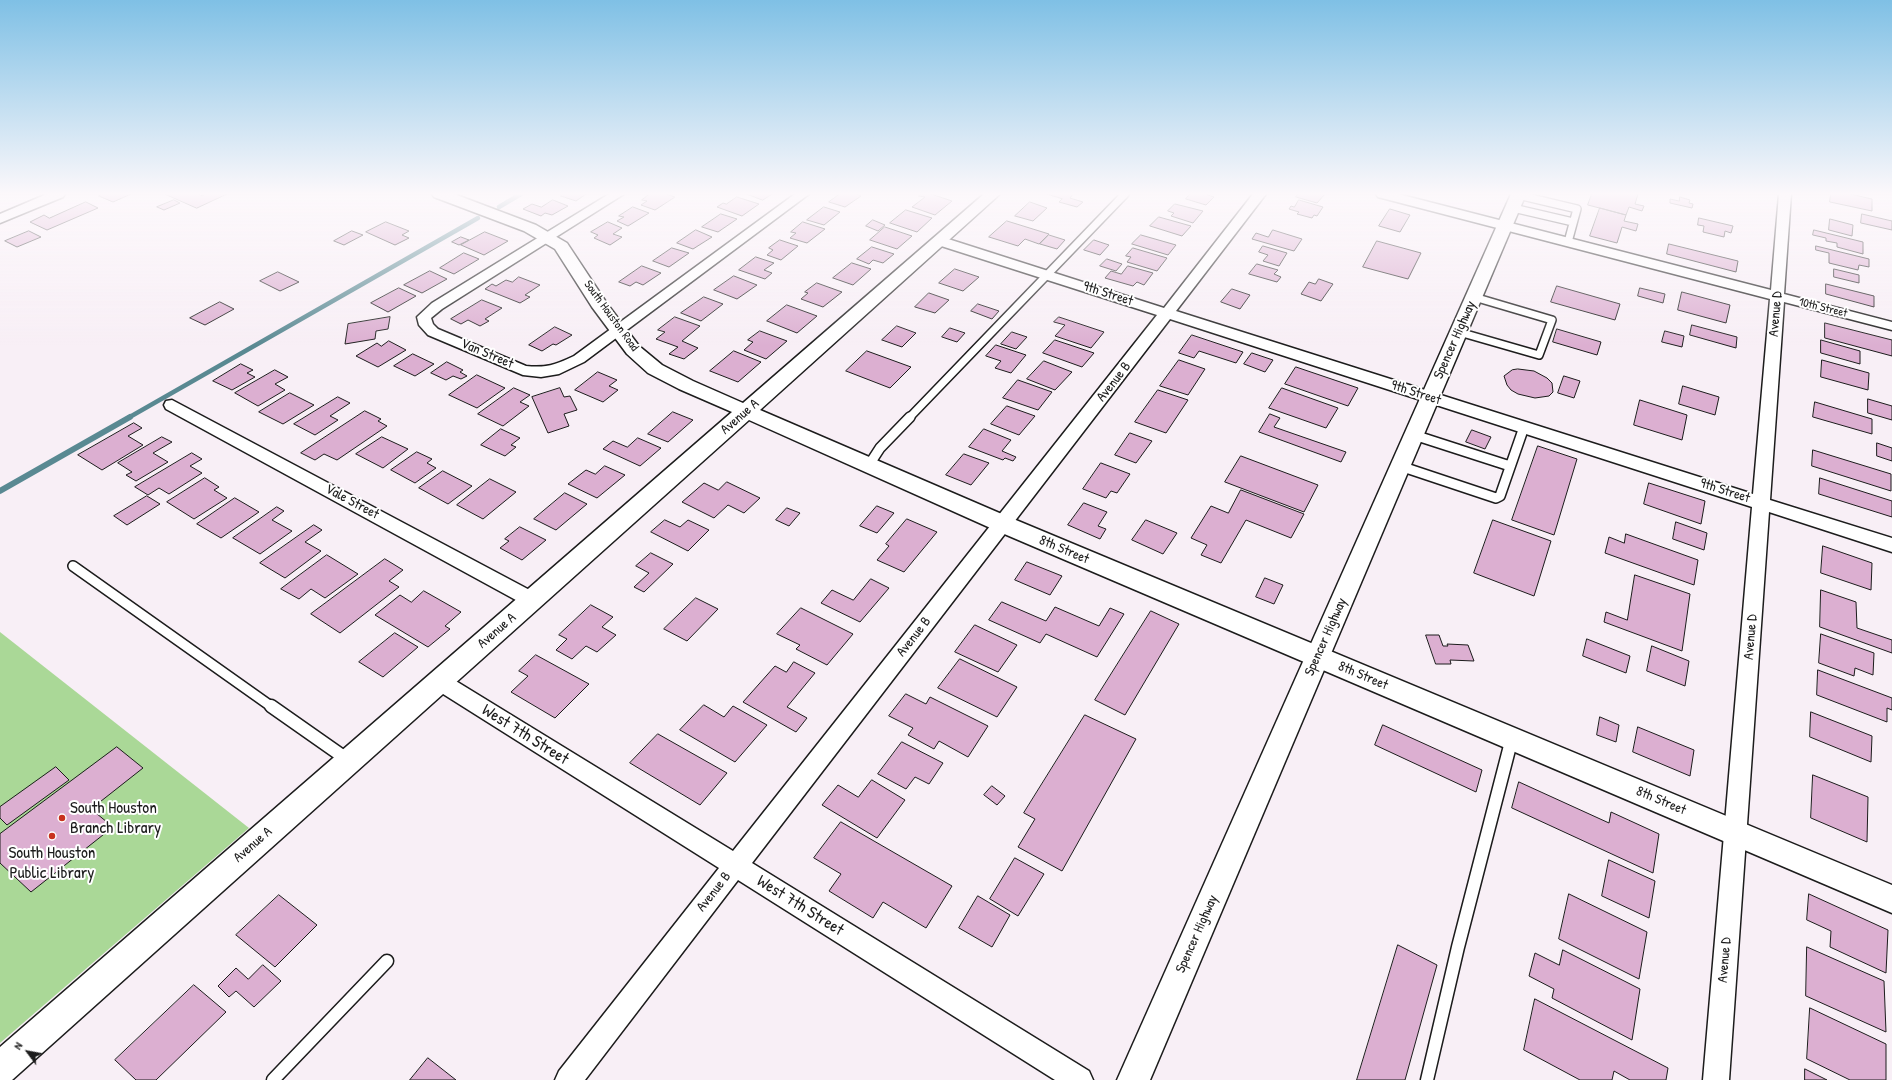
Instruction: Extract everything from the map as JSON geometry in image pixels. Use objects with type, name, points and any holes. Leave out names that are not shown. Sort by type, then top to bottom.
[{"type":"street","name":"Van Street","points":[[536,244],[437,306],[424,317],[426,325],[433,332],[523,370],[541,372],[559,369],[579,359],[734,244]]},
{"type":"street","name":"South Houston Road","points":[[558,244],[571,259],[601,307],[633,350],[655,369],[686,386],[747,411]]},
{"type":"street","name":"Avenue A","points":[[0,1068],[936,244]]},
{"type":"street","name":"9th Street","points":[[951,244],[1892,545]]},
{"type":"street","name":"Avenue B","points":[[568,1080],[1221,244]]},
{"type":"street","name":"Spencer Highway","points":[[1133,1080],[1497,244]]},
{"type":"street","name":"10th Street","points":[[1577,244],[1892,326]]},
{"type":"street","name":"Avenue D","points":[[1716,1080],[1782,244]]},
{"type":"street","name":"Vale Street","points":[[172,405],[532,600]]},
{"type":"street","name":"8th Street","points":[[747,411],[1003,524],[1892,899]]},
{"type":"street","name":"West 7th Street","points":[[440,682],[1080,1080]]},
{"type":"lane","points":[[869,465],[880,448],[1076,244]]},
{"type":"lane","points":[[1459,332],[1539,356],[1552,320],[1474,297]]},
{"type":"lane","points":[[1400,466],[1496,498],[1500,496],[1524,427]]},
{"type":"lane","points":[[1414,435],[1510,466]]},
{"type":"lane","points":[[73,566],[349,761]]},
{"type":"lane","points":[[1427,1080],[1457,954],[1512,738]]},
{"type":"lane","points":[[273,1080],[387,961]]},
{"type":"green space","points":[[0,632],[249,828],[0,1043]]},
{"type":"building","points":[[12,244],[23,244],[17,247]]},
{"type":"building","points":[[462,244],[502,244],[484,255],[461,245]]},
{"type":"building","points":[[681,244],[700,244],[693,249]]},
{"type":"building","points":[[774,244],[793,244],[798,246],[781,260],[767,255],[773,250],[769,248]]},
{"type":"building","points":[[883,244],[902,244],[897,249]]},
{"type":"building","points":[[1041,244],[1061,244],[1057,249]]},
{"type":"building","points":[[1090,244],[1109,245],[1100,255],[1084,250]]},
{"type":"building","points":[[1133,244],[1176,245],[1168,255]]},
{"type":"building","points":[[1271,244],[1298,244],[1294,251]]},
{"type":"building","points":[[1375,244],[1389,244],[1421,253],[1408,279],[1363,267]]},
{"type":"building","points":[[1669,244],[1671,244],[1738,261],[1736,272],[1667,254]]},
{"type":"building","points":[[1837,244],[1863,244],[1863,254],[1837,247]]},
{"type":"building","points":[[1263,246],[1287,253],[1279,266],[1263,261],[1268,255],[1259,252]]},
{"type":"building","points":[[1816,246],[1869,259],[1869,267],[1859,265],[1858,270],[1829,263],[1829,253],[1816,250]]},
{"type":"building","points":[[872,247],[894,254],[883,263],[873,260],[869,264],[857,259]]},
{"type":"building","points":[[672,248],[689,253],[669,267],[653,261]]},
{"type":"building","points":[[1133,248],[1167,258],[1157,271],[1127,262],[1131,257],[1126,256]]},
{"type":"building","points":[[464,253],[479,259],[454,274],[440,268]]},
{"type":"building","points":[[756,257],[774,263],[764,270],[772,273],[765,279],[739,270]]},
{"type":"building","points":[[1107,259],[1122,264],[1116,271],[1100,266]]},
{"type":"building","points":[[852,263],[871,269],[853,285],[833,278]]},
{"type":"building","points":[[1257,264],[1278,270],[1274,274],[1281,277],[1277,282],[1249,274]]},
{"type":"building","points":[[642,266],[661,273],[643,285],[636,282],[630,286],[619,282]]},
{"type":"building","points":[[1128,266],[1153,273],[1144,285],[1137,282],[1133,286],[1105,278],[1111,271],[1121,274]]},
{"type":"building","points":[[955,269],[979,277],[963,291],[939,283]]},
{"type":"building","points":[[1834,269],[1859,275],[1859,283],[1834,277]]},
{"type":"building","points":[[430,271],[447,279],[422,293],[404,285]]},
{"type":"building","points":[[278,272],[299,282],[280,291],[260,281]]},
{"type":"building","points":[[734,276],[757,285],[737,299],[714,290]]},
{"type":"building","points":[[519,277],[540,285],[525,295],[530,297],[520,303],[485,289],[492,284],[496,286],[506,280],[512,282]]},
{"type":"building","points":[[1319,279],[1333,284],[1321,301],[1301,294],[1309,282],[1315,284]]},
{"type":"building","points":[[817,283],[842,292],[823,307],[801,299],[808,293],[805,292]]},
{"type":"building","points":[[1826,284],[1874,296],[1874,307],[1826,294]]},
{"type":"building","points":[[1557,286],[1620,304],[1615,320],[1551,302]]},
{"type":"building","points":[[399,288],[416,296],[388,312],[371,303]]},
{"type":"building","points":[[1640,288],[1665,294],[1663,303],[1638,296]]},
{"type":"building","points":[[1232,289],[1250,295],[1240,309],[1221,302]]},
{"type":"building","points":[[1682,292],[1730,305],[1726,323],[1678,310]]},
{"type":"building","points":[[929,293],[949,300],[935,313],[915,307]]},
{"type":"building","points":[[704,297],[723,304],[701,321],[681,313]]},
{"type":"building","points":[[482,300],[502,308],[485,319],[489,321],[480,326],[468,320],[461,324],[451,319]]},
{"type":"building","points":[[220,302],[234,309],[205,325],[190,318]]},
{"type":"building","points":[[978,304],[999,311],[992,319],[971,311]]},
{"type":"building","points":[[787,305],[817,316],[797,333],[767,321]]},
{"type":"building","points":[[390,317],[388,329],[376,331],[375,339],[345,344],[348,324]]},
{"type":"building","points":[[675,317],[700,326],[682,341],[698,348],[684,359],[669,354],[678,347],[656,339],[665,332],[658,330]]},
{"type":"building","points":[[1059,317],[1104,332],[1091,348],[1055,336],[1065,325],[1054,322]]},
{"type":"building","points":[[1825,323],[1892,340],[1892,356],[1825,338]]},
{"type":"building","points":[[1692,325],[1737,337],[1736,348],[1690,335]]},
{"type":"building","points":[[897,326],[916,333],[902,347],[882,340]]},
{"type":"building","points":[[555,327],[572,335],[556,345],[553,344],[542,351],[529,345]]},
{"type":"building","points":[[950,328],[965,333],[957,342],[942,337]]},
{"type":"building","points":[[1557,329],[1601,342],[1597,355],[1553,342]]},
{"type":"building","points":[[760,331],[787,341],[766,359],[744,350],[753,342],[748,340]]},
{"type":"building","points":[[1665,331],[1684,336],[1682,347],[1662,342]]},
{"type":"building","points":[[1012,332],[1027,337],[1016,349],[1001,344]]},
{"type":"building","points":[[1192,335],[1243,352],[1236,363],[1199,351],[1194,358],[1179,353]]},
{"type":"building","points":[[1055,340],[1094,353],[1082,367],[1043,353]]},
{"type":"building","points":[[1821,340],[1860,351],[1860,364],[1821,353]]},
{"type":"building","points":[[389,341],[406,350],[378,367],[356,356],[377,343],[381,346]]},
{"type":"building","points":[[996,345],[1026,355],[1011,373],[995,368],[1001,361],[986,356]]},
{"type":"building","points":[[734,351],[761,362],[738,382],[710,371]]},
{"type":"building","points":[[867,351],[911,367],[890,388],[846,371]]},
{"type":"building","points":[[1252,353],[1273,360],[1265,372],[1244,364]]},
{"type":"building","points":[[413,354],[434,364],[415,376],[394,366]]},
{"type":"building","points":[[1179,360],[1205,369],[1188,395],[1160,386]]},
{"type":"building","points":[[1822,360],[1869,373],[1868,390],[1821,377]]},
{"type":"building","points":[[1044,361],[1072,372],[1055,390],[1027,379]]},
{"type":"building","points":[[447,362],[463,370],[460,372],[467,376],[461,379],[453,376],[446,380],[431,373]]},
{"type":"building","points":[[241,364],[253,370],[247,373],[255,377],[232,390],[213,381]]},
{"type":"building","points":[[1296,367],[1358,388],[1348,406],[1285,384]]},
{"type":"building","points":[[1518,369],[1534,371],[1547,378],[1552,383],[1553,392],[1549,396],[1535,398],[1518,394],[1511,390],[1507,385],[1504,376],[1512,370]]},
{"type":"building","points":[[275,370],[288,377],[275,384],[285,390],[258,406],[235,393]]},
{"type":"building","points":[[598,372],[617,380],[609,386],[618,390],[603,402],[575,390]]},
{"type":"building","points":[[477,375],[505,388],[477,408],[449,395]]},
{"type":"building","points":[[1564,376],[1580,381],[1574,398],[1558,393]]},
{"type":"building","points":[[1018,380],[1052,392],[1038,410],[1003,398]]},
{"type":"building","points":[[1683,386],[1719,397],[1715,415],[1679,404]]},
{"type":"building","points":[[514,388],[530,395],[520,402],[529,406],[503,426],[478,414]]},
{"type":"building","points":[[560,388],[564,397],[570,396],[577,410],[564,414],[569,426],[548,433],[532,397]]},
{"type":"building","points":[[1282,388],[1338,408],[1326,428],[1269,408]]},
{"type":"building","points":[[1158,390],[1188,400],[1166,433],[1135,422]]},
{"type":"building","points":[[290,393],[314,405],[283,424],[259,412]]},
{"type":"building","points":[[338,397],[350,403],[330,416],[338,420],[315,435],[294,424]]},
{"type":"building","points":[[1868,399],[1892,406],[1892,420],[1868,413]]},
{"type":"building","points":[[1640,400],[1687,415],[1682,440],[1634,425]]},
{"type":"building","points":[[1815,402],[1872,419],[1872,434],[1813,417]]},
{"type":"building","points":[[1007,406],[1035,416],[1019,435],[991,424]]},
{"type":"building","points":[[365,411],[381,419],[378,421],[387,426],[337,460],[324,454],[315,460],[301,453]]},
{"type":"building","points":[[673,412],[693,420],[668,442],[648,434]]},
{"type":"building","points":[[1270,414],[1280,418],[1274,427],[1346,452],[1341,462],[1259,432]]},
{"type":"building","points":[[134,423],[142,428],[128,436],[143,445],[102,470],[78,455]]},
{"type":"building","points":[[501,429],[520,438],[511,445],[516,447],[505,456],[481,445]]},
{"type":"building","points":[[984,429],[1011,440],[1002,451],[1016,457],[1013,461],[1005,458],[1003,460],[969,447]]},
{"type":"building","points":[[1472,430],[1491,437],[1485,449],[1466,442]]},
{"type":"building","points":[[1130,433],[1152,441],[1136,463],[1115,455]]},
{"type":"building","points":[[162,437],[172,442],[153,453],[168,462],[136,481],[126,475],[132,472],[118,463]]},
{"type":"building","points":[[382,437],[408,449],[383,468],[356,454]]},
{"type":"building","points":[[638,438],[661,448],[640,466],[603,449],[613,441],[627,447]]},
{"type":"building","points":[[1877,443],[1892,448],[1892,461],[1877,456]]},
{"type":"building","points":[[1538,446],[1577,459],[1554,535],[1512,520]]},
{"type":"building","points":[[1813,450],[1891,474],[1891,491],[1812,466]]},
{"type":"building","points":[[417,452],[432,459],[427,463],[436,468],[415,483],[391,470]]},
{"type":"building","points":[[192,453],[202,459],[190,466],[202,473],[169,494],[159,488],[148,495],[135,487]]},
{"type":"building","points":[[964,454],[989,463],[971,485],[946,475]]},
{"type":"building","points":[[1241,456],[1318,485],[1304,512],[1225,482]]},
{"type":"building","points":[[1101,463],[1130,474],[1117,493],[1111,491],[1106,498],[1083,489]]},
{"type":"building","points":[[605,466],[625,475],[597,498],[568,484],[586,470],[595,474]]},
{"type":"building","points":[[443,471],[472,486],[448,504],[419,488]]},
{"type":"building","points":[[205,478],[219,487],[214,490],[227,498],[194,519],[167,502]]},
{"type":"building","points":[[1820,478],[1892,501],[1892,517],[1819,494]]},
{"type":"building","points":[[490,479],[516,492],[483,519],[457,505]]},
{"type":"building","points":[[727,482],[760,498],[744,513],[728,505],[714,518],[682,502],[704,483],[718,490]]},
{"type":"building","points":[[1649,483],[1705,501],[1701,524],[1644,504]]},
{"type":"building","points":[[1241,490],[1304,514],[1291,538],[1246,520],[1221,563],[1201,555],[1207,545],[1191,538],[1211,506],[1228,513]]},
{"type":"building","points":[[565,493],[587,504],[556,530],[534,519]]},
{"type":"building","points":[[147,496],[160,504],[127,525],[114,516]]},
{"type":"building","points":[[235,498],[259,512],[221,538],[197,524]]},
{"type":"building","points":[[1084,503],[1107,512],[1098,526],[1106,529],[1100,539],[1068,525]]},
{"type":"building","points":[[877,506],[894,513],[877,533],[860,526]]},
{"type":"building","points":[[277,507],[284,511],[272,520],[292,531],[260,554],[233,538]]},
{"type":"building","points":[[787,508],[800,513],[789,526],[776,520]]},
{"type":"building","points":[[907,519],[937,532],[904,572],[877,560],[889,546],[886,544]]},
{"type":"building","points":[[665,520],[680,527],[688,520],[709,530],[688,551],[651,532]]},
{"type":"building","points":[[1146,520],[1177,533],[1163,554],[1132,540]]},
{"type":"building","points":[[1493,520],[1551,541],[1534,596],[1474,573]]},
{"type":"building","points":[[1676,522],[1707,533],[1704,550],[1673,539]]},
{"type":"building","points":[[314,525],[322,530],[305,542],[321,551],[285,578],[260,563]]},
{"type":"building","points":[[520,527],[546,540],[522,560],[500,548],[509,541],[505,539]]},
{"type":"building","points":[[1626,534],[1698,560],[1694,585],[1605,553],[1609,537],[1624,543]]},
{"type":"building","points":[[1823,546],[1872,563],[1871,590],[1821,573]]},
{"type":"building","points":[[651,553],[673,564],[644,592],[634,587],[649,573],[636,566]]},
{"type":"building","points":[[327,555],[358,574],[325,598],[311,589],[299,599],[281,589]]},
{"type":"building","points":[[385,559],[403,570],[389,581],[399,587],[340,633],[311,614]]},
{"type":"building","points":[[1027,562],[1062,576],[1050,595],[1015,580]]},
{"type":"building","points":[[1635,575],[1690,594],[1682,651],[1604,622],[1606,612],[1627,620]]},
{"type":"building","points":[[1265,578],[1283,585],[1274,604],[1256,597]]},
{"type":"building","points":[[871,579],[889,588],[860,622],[821,603],[832,590],[853,600]]},
{"type":"building","points":[[1821,590],[1856,602],[1857,628],[1892,640],[1892,653],[1820,627]]},
{"type":"building","points":[[424,591],[461,612],[445,626],[450,629],[428,647],[375,615],[400,595],[411,602]]},
{"type":"building","points":[[696,598],[718,609],[687,641],[664,629]]},
{"type":"building","points":[[1002,602],[1046,621],[1055,607],[1099,626],[1110,608],[1124,614],[1097,657],[1046,634],[1040,643],[989,620]]},
{"type":"building","points":[[591,605],[613,617],[602,627],[616,635],[597,652],[586,646],[572,659],[556,650],[567,639],[559,635]]},
{"type":"building","points":[[801,608],[853,634],[827,665],[796,649],[800,645],[777,634]]},
{"type":"building","points":[[1151,611],[1179,624],[1125,715],[1095,700]]},
{"type":"building","points":[[975,625],[1017,645],[998,672],[955,652]]},
{"type":"building","points":[[395,633],[418,647],[383,677],[359,662]]},
{"type":"building","points":[[1821,634],[1874,653],[1873,675],[1855,668],[1854,676],[1819,663]]},
{"type":"building","points":[[1426,635],[1439,635],[1443,646],[1448,646],[1447,644],[1468,645],[1474,661],[1450,660],[1451,664],[1436,664]]},
{"type":"building","points":[[1587,639],[1630,656],[1626,673],[1583,656]]},
{"type":"building","points":[[1652,646],[1689,661],[1685,686],[1647,671]]},
{"type":"building","points":[[536,655],[589,684],[555,718],[511,692],[528,676],[519,671]]},
{"type":"building","points":[[960,659],[1017,687],[997,717],[938,688]]},
{"type":"building","points":[[794,662],[815,673],[787,707],[807,718],[796,732],[743,702],[775,666],[786,672]]},
{"type":"building","points":[[1818,670],[1892,698],[1892,710],[1887,708],[1887,722],[1817,695]]},
{"type":"building","points":[[906,694],[926,704],[930,697],[988,726],[968,757],[939,741],[934,749],[908,735],[913,728],[889,716]]},
{"type":"building","points":[[704,705],[724,717],[733,706],[767,725],[735,762],[680,730]]},
{"type":"building","points":[[1811,712],[1872,736],[1871,762],[1810,737]]},
{"type":"building","points":[[1085,715],[1136,739],[1062,871],[1018,847],[1035,819],[1024,813]]},
{"type":"building","points":[[1600,717],[1619,725],[1616,742],[1597,735]]},
{"type":"building","points":[[1383,725],[1482,770],[1476,792],[1375,745]]},
{"type":"building","points":[[1638,727],[1694,750],[1690,776],[1633,752]]},
{"type":"building","points":[[658,734],[727,773],[700,805],[630,763]]},
{"type":"building","points":[[902,742],[943,763],[929,784],[915,777],[906,789],[878,774]]},
{"type":"building","name":"South Houston Branch Library","points":[[117,747],[143,768],[91,809],[113,827],[31,892],[0,863],[0,834]]},
{"type":"building","points":[[56,767],[69,780],[7,825],[0,818],[0,807]]},
{"type":"building","points":[[1813,775],[1868,797],[1867,842],[1811,818]]},
{"type":"building","points":[[872,780],[905,800],[877,838],[822,805],[838,785],[858,797]]},
{"type":"building","points":[[1519,782],[1609,823],[1611,812],[1659,834],[1653,873],[1512,808]]},
{"type":"building","points":[[992,786],[1005,796],[997,805],[984,795]]},
{"type":"building","points":[[841,822],[952,886],[926,928],[883,902],[873,918],[829,891],[841,874],[814,858]]},
{"type":"building","points":[[1015,858],[1044,874],[1018,916],[990,899]]},
{"type":"building","points":[[1609,860],[1655,881],[1649,918],[1602,896]]},
{"type":"building","points":[[1569,894],[1647,932],[1639,979],[1559,939]]},
{"type":"building","points":[[1809,894],[1888,930],[1886,973],[1830,947],[1831,931],[1807,920]]},
{"type":"building","points":[[279,895],[317,925],[275,967],[236,935]]},
{"type":"building","points":[[978,896],[1010,915],[992,947],[959,928]]},
{"type":"building","points":[[1398,945],[1437,965],[1405,1080],[1357,1080]]},
{"type":"building","points":[[1807,947],[1884,981],[1886,1032],[1806,996]]},
{"type":"building","points":[[1563,950],[1640,989],[1632,1040],[1552,998],[1554,989],[1529,976],[1535,953],[1559,965]]},
{"type":"building","points":[[263,965],[281,981],[254,1007],[236,991],[229,997],[218,986],[236,968],[248,979]]},
{"type":"building","points":[[194,985],[226,1012],[156,1080],[136,1080],[115,1060]]},
{"type":"building","points":[[1535,999],[1668,1068],[1666,1080],[1630,1080],[1614,1071],[1612,1080],[1580,1080],[1524,1050]]},
{"type":"building","points":[[1810,1008],[1886,1044],[1886,1080],[1850,1080],[1807,1059]]},
{"type":"building","points":[[428,1058],[456,1080],[410,1080]]},
{"type":"building","points":[[1805,1069],[1827,1080],[1805,1080]]},
{"type":"waterway","points":[[128,418],[432,244]]},
{"type":"waterway","points":[[0,491],[130,417]]},
{"type":"place","name":"South Houston Branch Library","points":[[62,818]]},
{"type":"place","name":"South Houston Public Library","points":[[52,836]]}]
